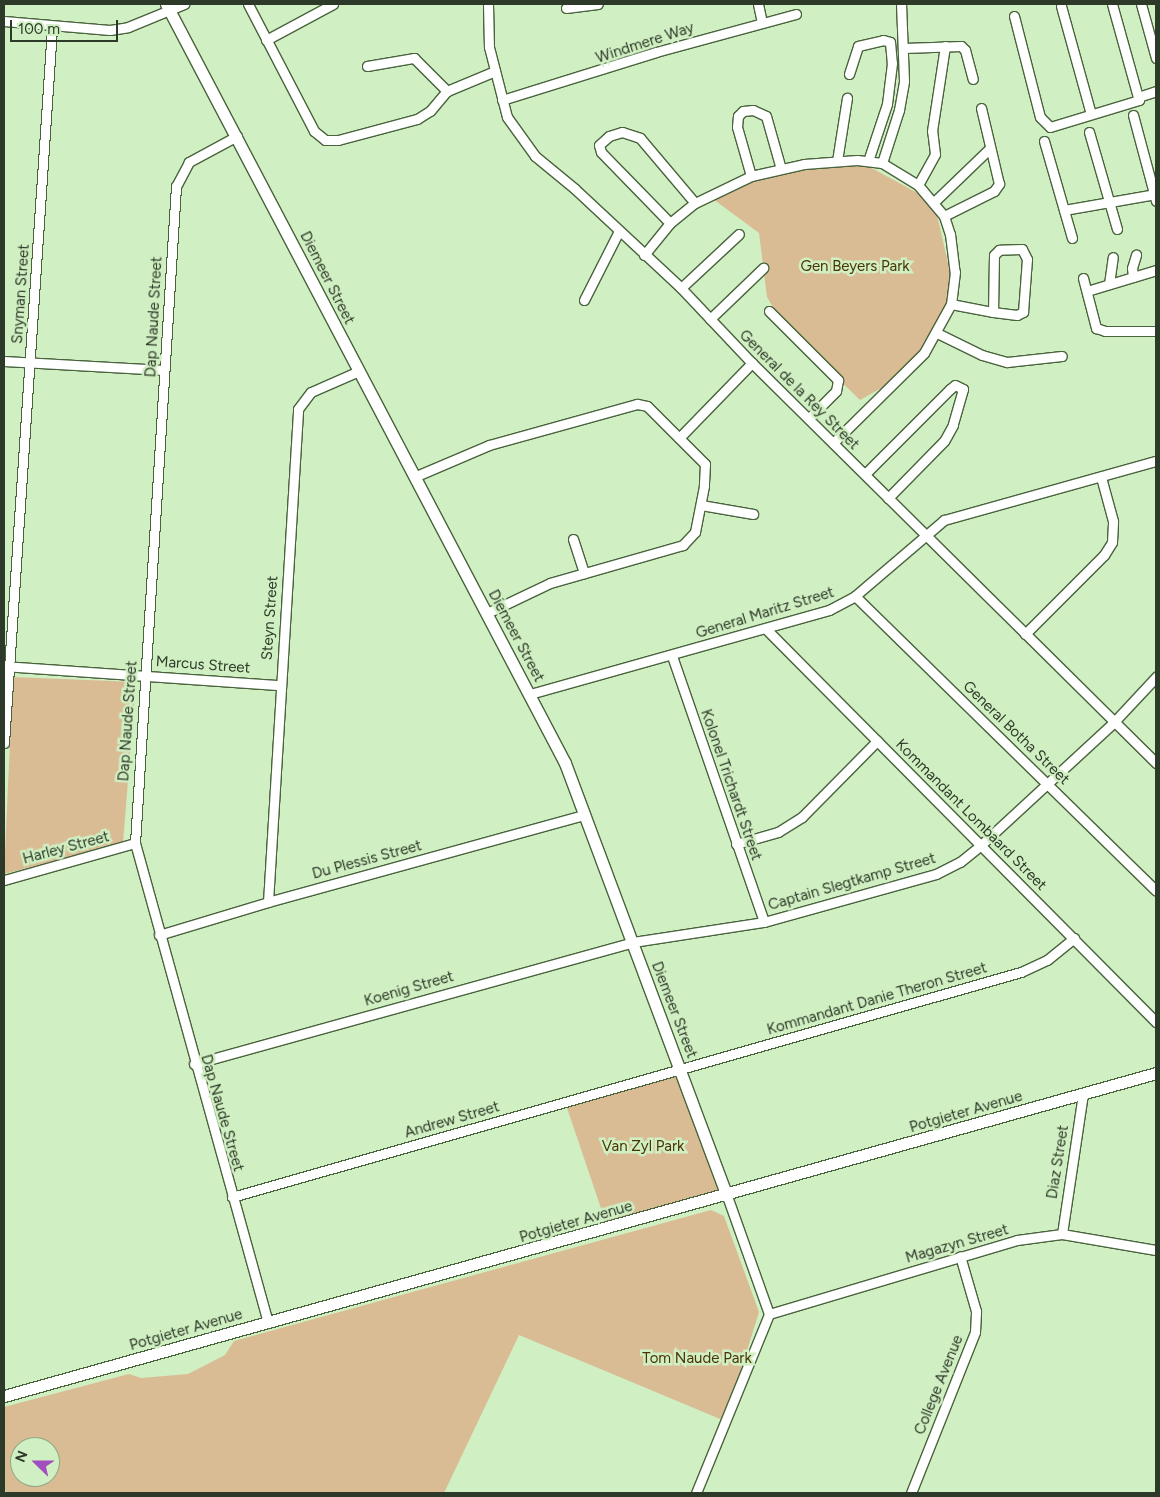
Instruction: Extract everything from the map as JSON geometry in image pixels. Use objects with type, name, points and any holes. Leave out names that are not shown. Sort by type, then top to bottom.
[{"type":"street","points":[[4,20],[52,27],[110,30],[168,7],[184,4]]},
{"type":"street","points":[[248,4],[315,133],[326,140],[338,140],[417,119],[430,111],[448,91],[495,72]]},
{"type":"street","points":[[266,40],[333,4]]},
{"type":"street","name":"General de la Rey Street","points":[[488,4],[488,38],[507,117],[535,156],[575,189],[681,288],[752,363],[1156,763]]},
{"type":"street","points":[[566,8],[598,4]]},
{"type":"street","points":[[758,4],[762,23]]},
{"type":"street","points":[[882,164],[901,102],[904,48],[901,4]]},
{"type":"street","points":[[1014,16],[1042,121],[1050,127],[1139,100],[1112,4]]},
{"type":"street","points":[[1141,4],[1152,21],[1156,58]]},
{"type":"street","points":[[1061,6],[1091,114]]},
{"type":"street","name":"Diemeer Street","points":[[168,7],[333,312],[359,371],[570,773],[769,1314]]},
{"type":"street","name":"Windmere Way","points":[[502,100],[796,14]]},
{"type":"street","name":"Snyman Street","points":[[4,743],[7,666],[30,363],[52,27]]},
{"type":"street","points":[[848,74],[858,46],[883,40],[890,42],[892,63],[887,104],[868,161]]},
{"type":"street","points":[[918,185],[935,154],[932,131],[945,46]]},
{"type":"street","points":[[904,48],[964,47],[973,79]]},
{"type":"street","points":[[367,66],[414,58],[448,91]]},
{"type":"street","points":[[1138,97],[1156,91]]},
{"type":"street","points":[[837,161],[847,98]]},
{"type":"street","points":[[944,216],[996,190],[1000,181],[989,149],[981,108]]},
{"type":"street","points":[[751,176],[736,127],[738,116],[743,110],[753,110],[766,116],[781,169]]},
{"type":"street","points":[[1064,210],[1155,196],[1133,115]]},
{"type":"street","points":[[670,223],[601,152],[598,145],[609,136],[622,132],[640,138],[695,203]]},
{"type":"street","points":[[1089,132],[1117,229]]},
{"type":"street","name":"Dap Naude Street","points":[[237,136],[189,162],[179,177],[174,218],[135,844],[194,1064],[268,1322]]},
{"type":"street","points":[[1044,141],[1072,238]]},
{"type":"street","points":[[934,202],[989,149]]},
{"type":"street","points":[[644,255],[670,223],[695,203],[751,176],[781,169],[837,161],[868,161],[882,164],[918,185],[944,216],[955,258],[950,304],[937,333],[924,353],[834,443]]},
{"type":"street","points":[[584,300],[619,232]]},
{"type":"street","points":[[681,288],[739,234]]},
{"type":"street","points":[[950,304],[993,312],[1017,315],[1024,311],[1027,259],[1022,249],[999,250],[994,255],[993,312]]},
{"type":"street","points":[[1133,277],[1132,268],[1136,255]]},
{"type":"street","points":[[1109,284],[1113,257]]},
{"type":"street","points":[[710,319],[762,268]]},
{"type":"street","points":[[1087,290],[1156,270]]},
{"type":"street","points":[[1084,278],[1094,323],[1099,330],[1156,331]]},
{"type":"street","points":[[769,311],[838,380],[836,390],[808,418]]},
{"type":"street","points":[[937,333],[982,355],[1007,362],[1062,356]]},
{"type":"street","points":[[4,361],[164,370]]},
{"type":"street","points":[[679,438],[752,363]]},
{"type":"street","name":"Steyn Street","points":[[268,902],[279,685],[298,409],[311,392],[359,371]]},
{"type":"street","points":[[864,474],[952,387],[963,389],[953,426],[944,441],[888,498]]},
{"type":"street","points":[[414,477],[489,445],[632,404],[647,406],[705,464],[701,504],[695,532],[683,545],[545,585],[487,613]]},
{"type":"street","name":"General Maritz Street","points":[[530,694],[672,656],[829,610],[856,596],[925,535],[950,518],[1156,461]]},
{"type":"street","points":[[1026,634],[1104,555],[1112,542],[1114,528],[1100,477]]},
{"type":"street","points":[[701,504],[753,514]]},
{"type":"street","points":[[573,539],[584,573]]},
{"type":"street","name":"General Botha Street","points":[[856,596],[1156,891]]},
{"type":"street","name":"Kommandant Lombaard Street","points":[[766,629],[982,844],[1156,1022]]},
{"type":"street","name":"Kolonel Trichardt Street","points":[[672,656],[764,922]]},
{"type":"street","name":"Marcus Street","points":[[7,666],[279,685]]},
{"type":"street","name":"Captain Slegtkamp Street","points":[[632,942],[764,922],[936,874],[960,862],[1114,722],[1156,677]]},
{"type":"street","points":[[736,844],[778,832],[802,817],[877,741]]},
{"type":"street","name":"Du Plessis Street","points":[[159,936],[268,902],[584,815]]},
{"type":"street","name":"Harley Street","points":[[4,880],[135,844]]},
{"type":"street","name":"Kommandant Danie Theron Street","points":[[680,1069],[1021,972],[1047,960],[1074,938]]},
{"type":"street","name":"Koenig Street","points":[[194,1064],[632,942]]},
{"type":"street","name":"Andrew Street","points":[[232,1196],[680,1069]]},
{"type":"street","name":"Potgieter Avenue","points":[[4,1396],[727,1196],[1156,1074]]},
{"type":"street","name":"Diaz Street","points":[[1062,1234],[1083,1094]]},
{"type":"street","name":"Magazyn Street","points":[[769,1314],[1008,1242],[1062,1234],[1156,1250]]},
{"type":"street","name":"College Avenue","points":[[911,1493],[975,1332],[976,1311],[960,1256]]},
{"type":"street","points":[[696,1493],[769,1314]]},
{"type":"green space","name":"Gen Beyers Park","points":[[857,160],[934,202],[954,289],[931,343],[899,378],[860,400],[784,326],[767,297],[759,233],[709,196],[795,166]]},
{"type":"green space","points":[[13,677],[136,682],[123,843],[4,874]]},
{"type":"green space","name":"Van Zyl Park","points":[[681,1069],[727,1196],[608,1229],[565,1102]]},
{"type":"green space","name":"Tom Naude Park","points":[[711,1210],[724,1216],[759,1312],[725,1421],[519,1335],[444,1493],[7,1493],[4,1489],[4,1407],[129,1374],[141,1378],[188,1374],[225,1355],[234,1341]]}]
